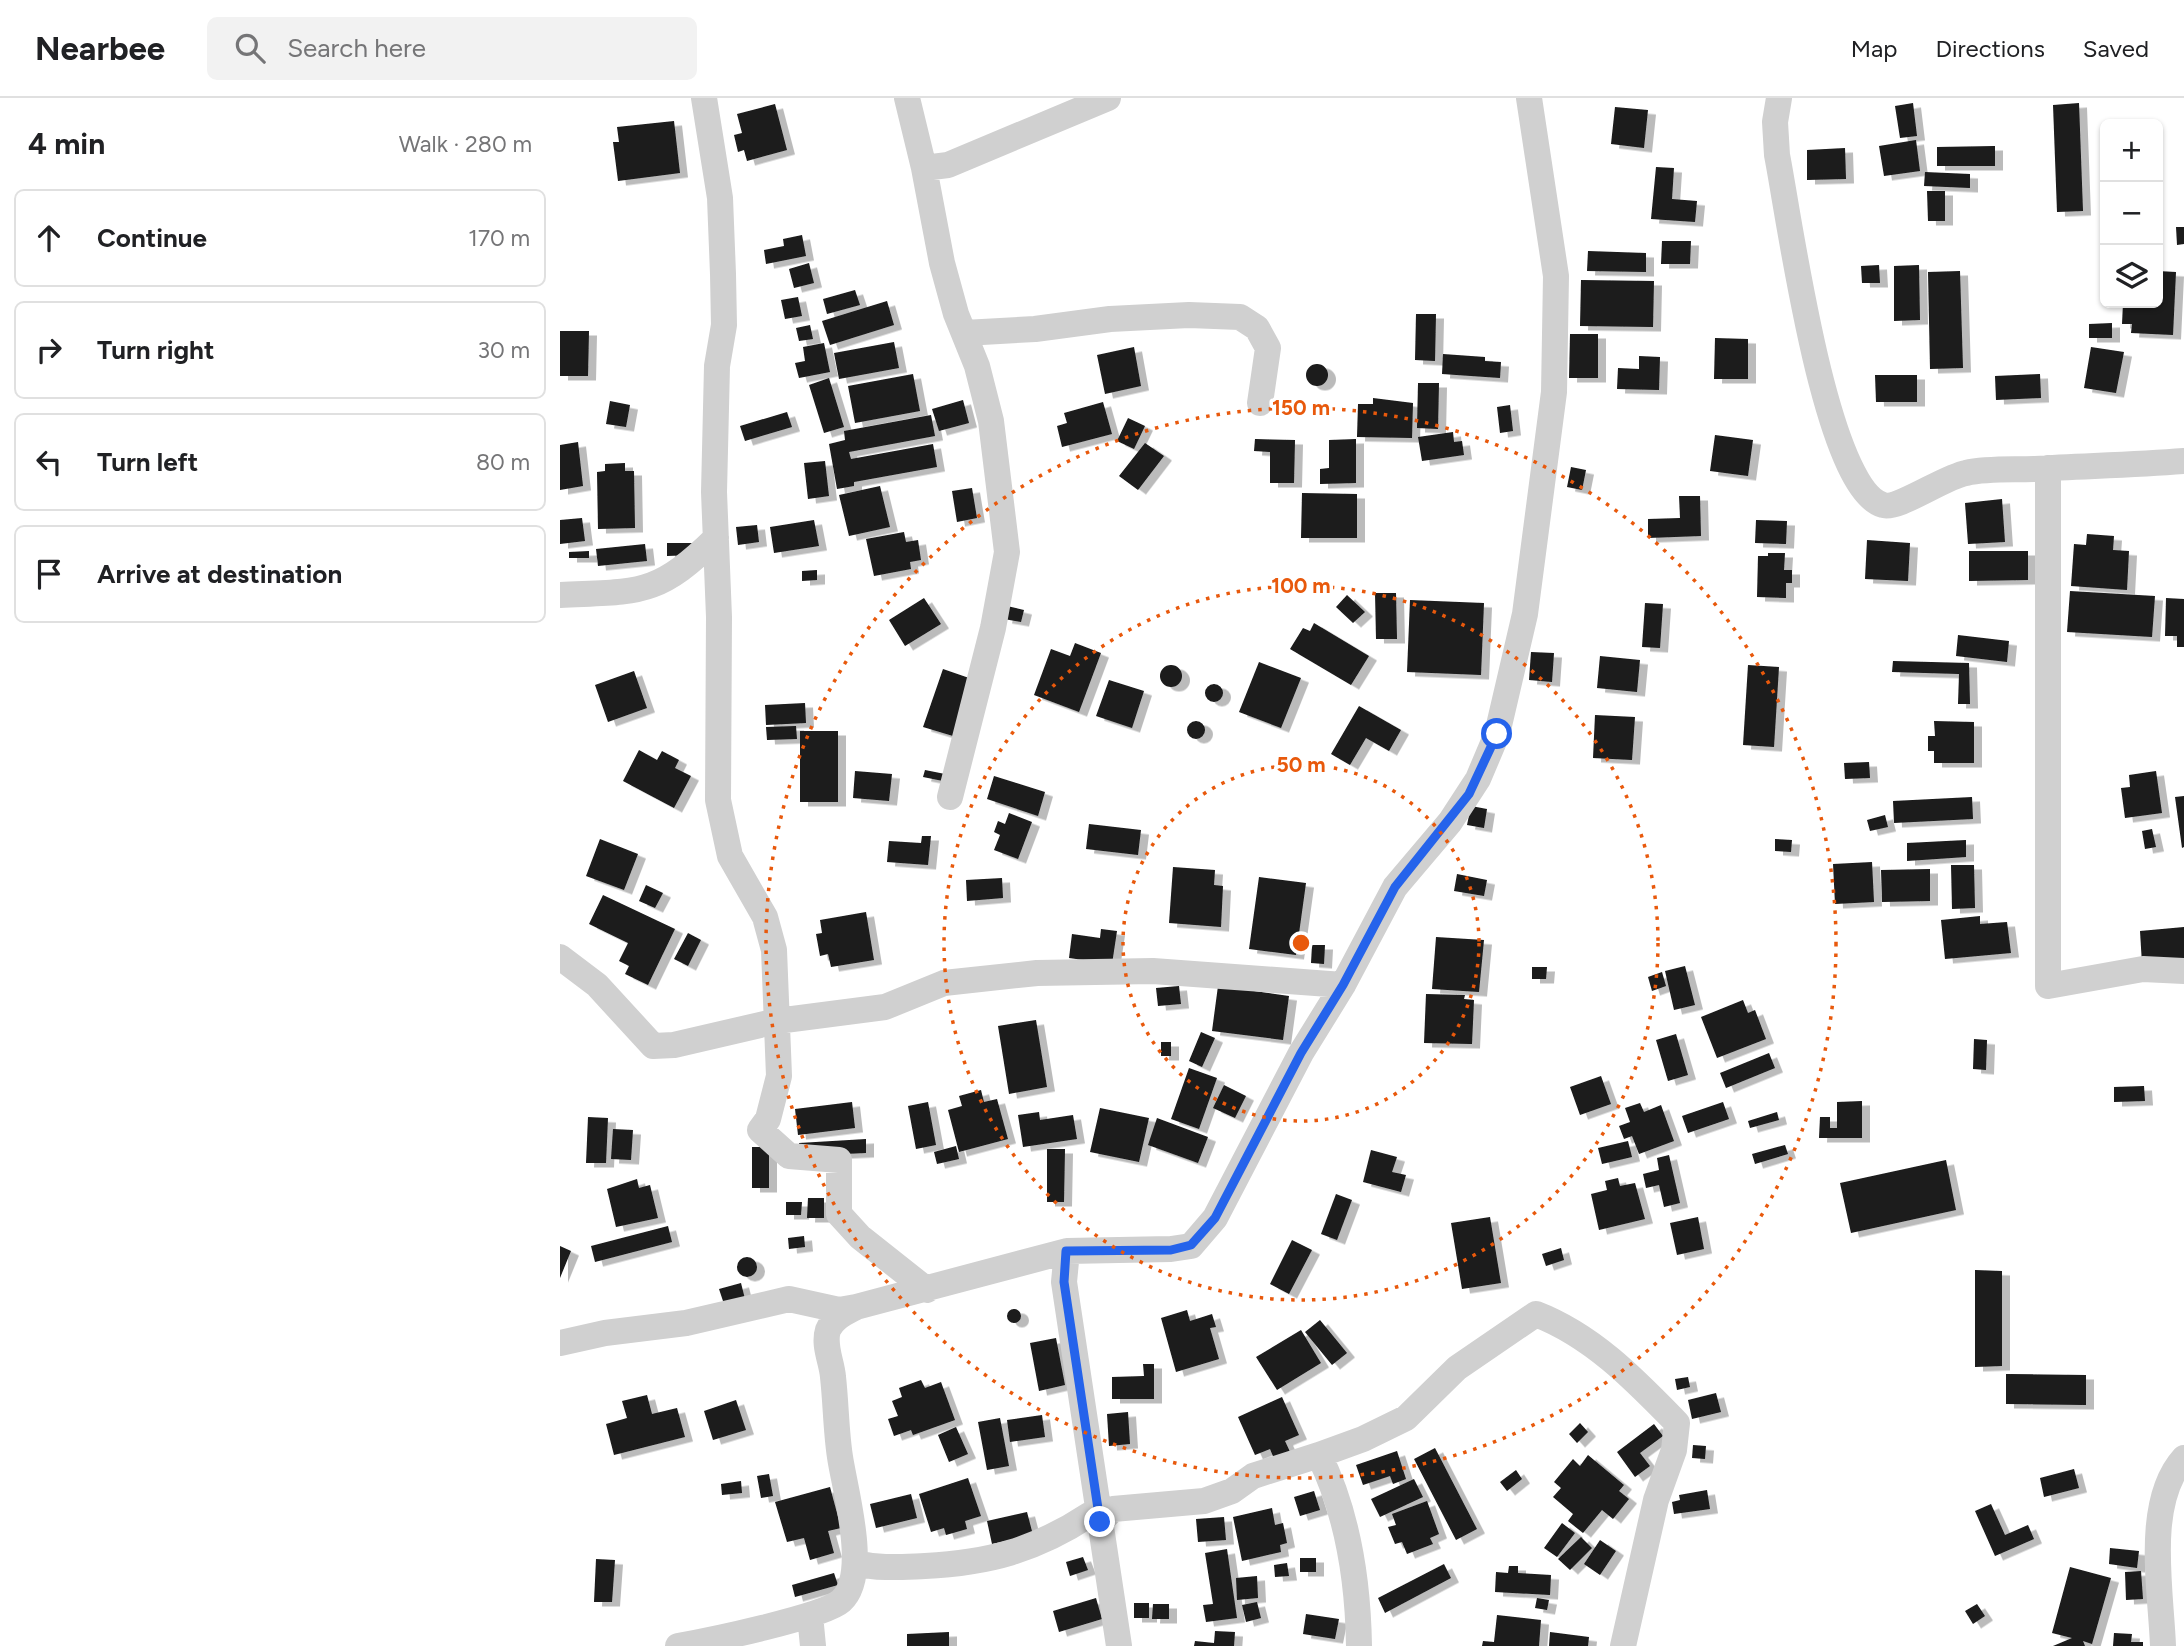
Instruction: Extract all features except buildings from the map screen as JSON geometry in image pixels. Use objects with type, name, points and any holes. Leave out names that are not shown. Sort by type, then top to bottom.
[{"type":"street","points":[[704,98],[720,198],[723,274],[724,325],[716,394],[718,800],[730,856],[765,917],[774,950],[779,1076],[768,1119],[760,1130],[789,1156],[839,1160],[839,1213],[860,1237],[927,1290]]},
{"type":"street","points":[[907,98],[942,262],[977,366],[991,421],[1007,552],[993,628],[950,797]]},
{"type":"street","points":[[924,168],[948,165],[1108,98]]},
{"type":"street","points":[[560,1343],[685,1323],[789,1299],[839,1310],[856,1307],[1066,1251],[1171,1250],[1191,1245],[1215,1218],[1301,1053],[1343,985],[1395,887],[1450,822],[1478,779],[1497,734],[1525,614],[1554,392],[1557,335],[1556,276],[1529,98]]},
{"type":"street","points":[[1779,98],[1775,122],[1777,155],[1814,362],[1842,452],[1861,486],[1874,502],[1892,507],[1922,489],[1967,473],[2184,461]]},
{"type":"street","points":[[964,332],[1035,329],[1110,318],[1189,315],[1240,317],[1257,328],[1268,348],[1260,403]]},
{"type":"street","points":[[2048,468],[2048,986],[2143,969],[2184,971]]},
{"type":"street","points":[[560,596],[645,590],[688,566],[716,538]]},
{"type":"street","points":[[688,566],[718,579]]},
{"type":"street","points":[[560,957],[597,985],[653,1046],[674,1045],[777,1021],[885,1007],[944,983],[1037,973],[1153,971],[1343,985]]},
{"type":"street","points":[[1066,1251],[1064,1282],[1118,1646]]},
{"type":"street","points":[[678,1646],[821,1613],[843,1600],[849,1591],[855,1563],[848,1497],[840,1457],[833,1374],[826,1342],[829,1328],[840,1315],[856,1307]]},
{"type":"street","points":[[1100,1522],[1113,1509],[1204,1501],[1232,1490],[1253,1476],[1363,1439],[1406,1418],[1457,1368],[1536,1314],[1582,1336],[1631,1377],[1677,1423],[1674,1450],[1656,1500],[1623,1646]]},
{"type":"street","points":[[1319,1455],[1338,1494],[1346,1528],[1359,1615],[1359,1646]]},
{"type":"street","points":[[2163,1646],[2160,1509],[2171,1475],[2184,1458]]},
{"type":"street","points":[[855,1563],[880,1569],[960,1566],[1038,1544],[1060,1534],[1089,1515],[1100,1522]]},
{"type":"street","points":[[810,1615],[813,1646]]},
{"type":"route","points":[[1100,1522],[1064,1282],[1066,1251],[1171,1250],[1191,1245],[1215,1218],[1301,1053],[1343,985],[1395,887],[1450,822],[1469,794],[1497,734]]}]
